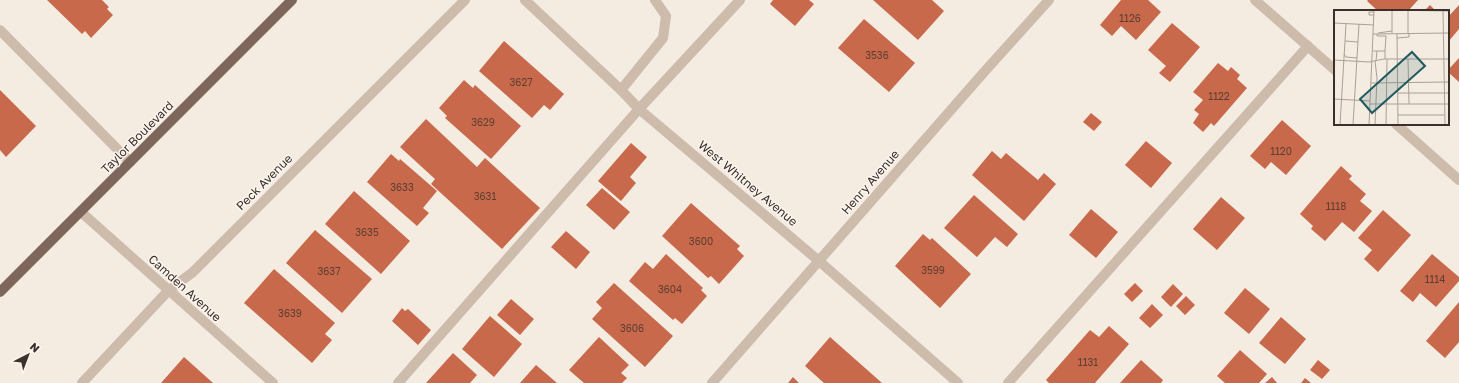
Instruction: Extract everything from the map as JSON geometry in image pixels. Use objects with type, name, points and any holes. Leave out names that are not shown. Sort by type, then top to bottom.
[{"type":"main road","name":"Taylor Boulevard","points":[[0,292],[292,0]]},
{"type":"street","name":"Peck Avenue","points":[[82,383],[168,291],[193,272],[465,0]]},
{"type":"street","name":"West Whitney Avenue","points":[[525,0],[622,90],[639,109],[819,261],[958,383]]},
{"type":"street","points":[[622,90],[663,38],[666,16],[655,0]]},
{"type":"street","points":[[398,383],[639,109],[740,0]]},
{"type":"street","name":"Henry Avenue","points":[[712,383],[1049,0]]},
{"type":"street","points":[[1255,0],[1334,69]]},
{"type":"street","points":[[0,30],[130,162]]},
{"type":"street","points":[[1008,383],[1308,46]]},
{"type":"street","points":[[1397,125],[1459,180]]},
{"type":"street","name":"Camden Avenue","points":[[81,212],[273,383]]},
{"type":"building","points":[[47,0],[102,0],[109,7],[107,9],[113,15],[91,38],[85,31],[82,34]]},
{"type":"building","points":[[773,0],[809,0],[814,4],[795,26],[770,4]]},
{"type":"building","points":[[873,0],[932,0],[944,11],[918,40]]},
{"type":"building","points":[[1121,0],[1148,0],[1161,12],[1136,40],[1121,26],[1112,36],[1100,25]]},
{"type":"building","points":[[1418,0],[1409,10],[1377,10],[1367,1]]},
{"type":"building","points":[[1430,5],[1435,10],[1425,10]]},
{"type":"building","points":[[1459,5],[1459,29],[1449,41],[1449,16]]},
{"type":"building","points":[[864,19],[915,63],[889,92],[838,48]]},
{"type":"building","points":[[1172,23],[1200,47],[1170,82],[1159,73],[1166,66],[1148,50]]},
{"type":"building","points":[[504,41],[564,94],[550,110],[544,105],[532,118],[479,71]]},
{"type":"building","points":[[1459,58],[1459,82],[1449,73],[1449,69]]},
{"type":"building","points":[[1218,63],[1228,71],[1231,67],[1240,75],[1237,79],[1247,88],[1214,126],[1211,123],[1203,132],[1193,123],[1199,114],[1194,110],[1203,100],[1193,92]]},
{"type":"building","points":[[464,80],[473,88],[475,85],[521,126],[491,159],[445,118],[447,116],[439,108]]},
{"type":"building","points":[[0,90],[36,126],[6,157],[0,150]]},
{"type":"building","points":[[1091,113],[1102,122],[1094,131],[1083,122]]},
{"type":"building","points":[[426,119],[477,167],[485,158],[540,208],[502,249],[431,184],[435,179],[400,147]]},
{"type":"building","points":[[1282,120],[1311,146],[1286,175],[1271,162],[1265,169],[1250,156]]},
{"type":"building","points":[[1146,141],[1172,163],[1151,188],[1125,165]]},
{"type":"building","points":[[631,143],[647,157],[630,177],[636,183],[621,201],[598,181]]},
{"type":"building","points":[[992,151],[1001,159],[1006,153],[1038,180],[1044,173],[1056,184],[1024,221],[972,175]]},
{"type":"building","points":[[391,154],[399,161],[400,159],[437,191],[423,208],[429,213],[417,226],[367,182]]},
{"type":"building","points":[[1341,166],[1352,176],[1349,179],[1366,194],[1360,201],[1372,211],[1354,232],[1342,222],[1325,241],[1311,229],[1313,226],[1300,214]]},
{"type":"building","points":[[602,188],[630,212],[614,230],[586,205]]},
{"type":"building","points":[[354,191],[410,241],[381,274],[325,224]]},
{"type":"building","points":[[974,195],[1018,234],[1007,247],[995,237],[977,257],[944,228]]},
{"type":"building","points":[[1221,197],[1245,218],[1217,250],[1193,229]]},
{"type":"building","points":[[691,203],[740,246],[737,249],[744,256],[719,284],[711,276],[708,278],[662,236]]},
{"type":"building","points":[[1091,209],[1118,232],[1096,258],[1069,235]]},
{"type":"building","points":[[1383,210],[1411,235],[1378,272],[1364,259],[1372,250],[1358,238]]},
{"type":"building","points":[[315,230],[372,279],[342,313],[286,263]]},
{"type":"building","points":[[566,231],[590,252],[576,269],[551,247]]},
{"type":"building","points":[[923,234],[930,240],[932,238],[971,274],[940,308],[895,266]]},
{"type":"building","points":[[666,254],[703,288],[701,290],[707,296],[682,324],[675,318],[673,320],[629,281],[645,262],[653,269]]},
{"type":"building","points":[[1432,254],[1459,277],[1459,281],[1436,307],[1420,293],[1413,302],[1400,291]]},
{"type":"building","points":[[274,269],[335,323],[325,334],[332,340],[312,363],[244,303]]},
{"type":"building","points":[[614,283],[673,336],[645,367],[592,319],[602,308],[596,302]]},
{"type":"building","points":[[1135,283],[1143,291],[1132,302],[1124,294]]},
{"type":"building","points":[[1173,284],[1183,294],[1171,307],[1161,297]]},
{"type":"building","points":[[1245,288],[1270,309],[1249,334],[1224,313]]},
{"type":"building","points":[[1186,296],[1195,305],[1185,315],[1176,306]]},
{"type":"building","points":[[511,299],[534,319],[520,335],[497,315]]},
{"type":"building","points":[[1459,302],[1459,342],[1445,358],[1426,341]]},
{"type":"building","points":[[1152,304],[1163,315],[1150,328],[1139,318]]},
{"type":"building","points":[[402,308],[405,311],[408,309],[431,330],[418,345],[392,321]]},
{"type":"building","points":[[490,316],[522,344],[494,377],[462,349]]},
{"type":"building","points":[[1281,317],[1306,339],[1285,364],[1259,343]]},
{"type":"building","points":[[1109,326],[1129,344],[1095,383],[1049,383],[1046,380],[1090,330],[1099,337]]},
{"type":"building","points":[[599,337],[629,365],[621,373],[627,378],[622,383],[584,383],[569,370]]},
{"type":"building","points":[[830,337],[882,383],[824,383],[805,366]]},
{"type":"building","points":[[1240,350],[1267,374],[1259,383],[1225,383],[1217,376]]},
{"type":"building","points":[[453,353],[477,375],[470,383],[426,383]]},
{"type":"building","points":[[184,357],[213,383],[161,383]]},
{"type":"building","points":[[1141,360],[1163,380],[1161,383],[1120,383]]},
{"type":"building","points":[[1318,360],[1330,370],[1322,379],[1310,370]]},
{"type":"building","points":[[536,365],[557,383],[520,383]]},
{"type":"building","points":[[793,377],[799,383],[788,383]]},
{"type":"building","points":[[1272,377],[1277,383],[1265,383]]},
{"type":"building","points":[[1305,378],[1311,383],[1301,383]]}]
